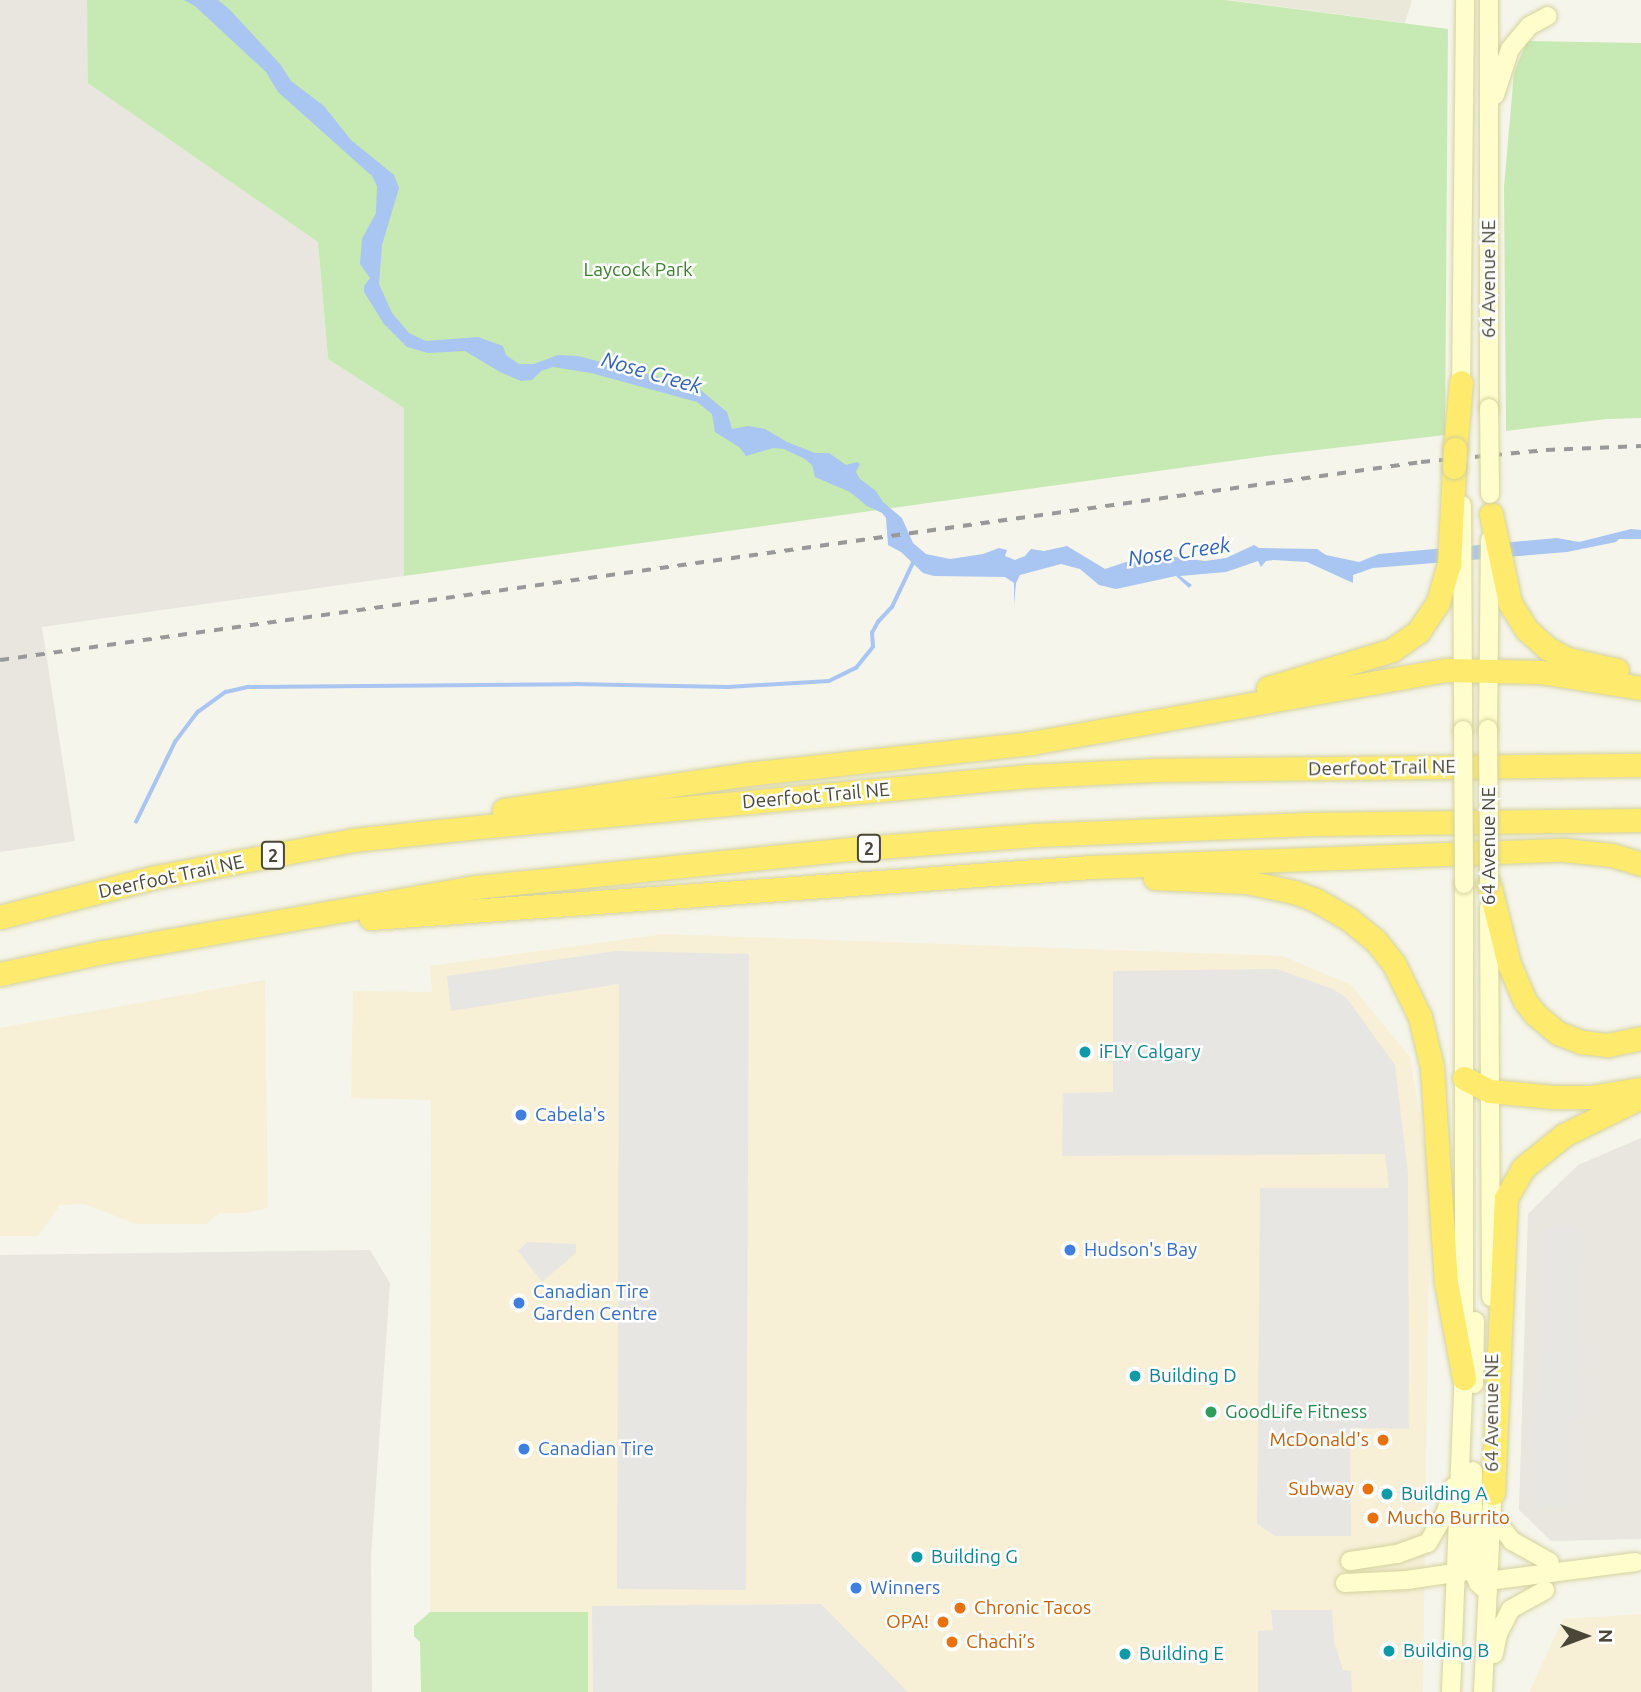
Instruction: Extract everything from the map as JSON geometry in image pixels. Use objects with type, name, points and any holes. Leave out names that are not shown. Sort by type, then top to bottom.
[{"type":"highway","points":[[1181,715],[1392,650],[1418,632],[1438,602],[1449,564],[1461,382]]},
{"type":"highway","points":[[1490,504],[1510,603],[1526,629],[1547,648],[1567,659],[1641,675]]},
{"type":"highway","points":[[478,827],[498,811],[747,774],[1031,743],[1181,715],[1463,669],[1540,672],[1641,688]]},
{"type":"highway","name":"Deerfoot Trail NE","points":[[0,914],[71,900],[156,877],[353,840],[1029,776],[1156,770],[1641,765]]},
{"type":"highway","name":"2","points":[[0,974],[103,952],[476,887],[852,849],[1034,835],[1308,824],[1641,820]]},
{"type":"highway","points":[[103,952],[134,955],[353,919],[777,891],[896,878],[1500,850],[1582,851],[1641,864]]},
{"type":"highway","points":[[896,878],[984,882],[1067,878],[1247,882],[1316,900],[1350,920],[1376,941],[1408,988],[1428,1041],[1435,1091],[1447,1282],[1464,1378]]},
{"type":"highway","points":[[1489,884],[1513,974],[1535,1014],[1558,1032],[1582,1042],[1620,1044],[1641,1038]]},
{"type":"highway","points":[[1464,1078],[1490,1091],[1590,1097],[1641,1089]]},
{"type":"highway","points":[[1492,1503],[1506,1198],[1524,1168],[1564,1135],[1641,1097]]},
{"type":"street","name":"64 Avenue NE","points":[[1461,382],[1465,0]]},
{"type":"street","name":"64 Avenue NE","points":[[1451,1692],[1456,1594],[1479,1577],[1492,1503],[1488,729],[1489,0]]},
{"type":"street","points":[[1489,118],[1510,49],[1529,26],[1548,16]]},
{"type":"street","name":"64 Avenue NE","points":[[1458,443],[1463,669],[1463,1450],[1479,1577],[1483,1692]]},
{"type":"street","points":[[1464,1155],[1475,1223],[1479,1577]]},
{"type":"street","points":[[1350,1561],[1398,1554],[1429,1543],[1446,1512],[1463,1450]]},
{"type":"street","points":[[1492,1503],[1512,1541],[1550,1562]]},
{"type":"street","points":[[1345,1583],[1479,1577],[1636,1562]]},
{"type":"street","points":[[1492,1692],[1494,1650],[1504,1618],[1516,1604],[1545,1590]]},
{"type":"shaded area","points":[[0,0],[87,0],[89,83],[318,242],[328,359],[404,408],[404,576],[42,627],[75,841],[0,852]]},
{"type":"shaded area","points":[[1229,0],[1412,0],[1405,23]]},
{"type":"shaded area","points":[[664,934],[1283,956],[1351,985],[1410,1057],[1430,1178],[1423,1692],[588,1692],[588,1612],[430,1612],[431,1100],[351,1098],[353,991],[432,992],[430,966]]},
{"type":"shaded area","points":[[616,951],[749,954],[746,1590],[617,1589],[619,984],[451,1011],[447,976]]},
{"type":"shaded area","points":[[1277,969],[1333,989],[1346,997],[1395,1065],[1408,1173],[1409,1429],[1350,1428],[1351,1536],[1275,1536],[1257,1524],[1260,1188],[1389,1188],[1385,1154],[1062,1156],[1063,1093],[1113,1092],[1113,971]]},
{"type":"shaded area","points":[[265,980],[268,1208],[245,1213],[220,1213],[206,1224],[136,1224],[84,1204],[60,1205],[38,1236],[0,1236],[0,1028]]},
{"type":"shaded area","points":[[1641,1138],[1641,1539],[1551,1541],[1519,1510],[1528,1214],[1578,1165]]},
{"type":"shaded area","points":[[1545,1226],[1581,1226],[1582,1422],[1568,1423],[1568,1506],[1534,1507],[1533,1422],[1546,1345]]},
{"type":"shaded area","points":[[527,1242],[576,1244],[576,1253],[542,1282],[518,1251]]},
{"type":"shaded area","points":[[370,1250],[390,1283],[371,1558],[372,1692],[0,1692],[0,1255]]},
{"type":"shaded area","points":[[821,1604],[908,1692],[593,1692],[592,1606]]},
{"type":"shaded area","points":[[1271,1610],[1332,1610],[1334,1642],[1343,1670],[1351,1671],[1352,1692],[1258,1692],[1258,1631],[1273,1630]]},
{"type":"shaded area","points":[[1641,1614],[1641,1692],[1529,1692],[1563,1619]]},
{"type":"green space","name":"Laycock Park","points":[[87,0],[1225,0],[1448,29],[1445,435],[1266,456],[404,576],[404,408],[328,359],[318,242],[88,83]]},
{"type":"green space","points":[[1527,41],[1641,43],[1641,418],[1607,419],[1506,431],[1504,187],[1514,72]]},
{"type":"green space","points":[[430,1612],[588,1612],[588,1692],[421,1692],[420,1642],[414,1636],[414,1626]]},
{"type":"water","points":[[184,0],[218,0],[229,9],[280,64],[291,81],[324,106],[351,140],[394,175],[399,188],[382,245],[379,284],[392,313],[409,333],[426,341],[478,337],[503,346],[506,355],[519,364],[534,364],[558,355],[578,356],[697,387],[727,412],[732,429],[748,426],[765,429],[787,442],[815,453],[829,453],[846,465],[857,462],[860,464],[856,472],[860,479],[902,518],[913,543],[926,554],[950,559],[983,554],[999,548],[1007,550],[1005,556],[1015,560],[1025,556],[1031,549],[1044,551],[1067,546],[1105,569],[1129,561],[1168,556],[1205,561],[1226,558],[1254,545],[1259,548],[1317,549],[1326,555],[1359,562],[1379,554],[1557,538],[1579,542],[1631,529],[1641,530],[1641,539],[1619,539],[1616,542],[1567,552],[1373,568],[1353,575],[1353,583],[1307,562],[1273,560],[1266,561],[1261,567],[1258,561],[1226,572],[1180,576],[1192,585],[1189,588],[1176,576],[1116,589],[1099,585],[1080,569],[1061,564],[1020,575],[1016,583],[1014,605],[1014,583],[1005,577],[934,576],[923,573],[901,552],[888,545],[886,518],[882,513],[867,506],[850,492],[815,477],[812,465],[784,449],[773,448],[746,456],[739,447],[715,432],[712,414],[697,402],[591,373],[553,367],[541,371],[532,380],[521,381],[465,351],[428,353],[407,347],[384,324],[364,292],[364,286],[370,278],[360,264],[362,239],[376,213],[377,186],[372,176],[278,92],[266,72],[195,6]]},
{"type":"waterway","points":[[136,822],[175,742],[198,712],[226,692],[248,687],[573,684],[728,687],[829,681],[856,668],[873,647],[872,633],[892,607],[913,563]]},
{"type":"railway","points":[[0,660],[1421,462],[1546,450],[1641,446]]},
{"type":"place","name":"iFLY Calgary","points":[[1085,1052]]},
{"type":"place","name":"Cabela's","points":[[521,1115]]},
{"type":"place","name":"Hudson's Bay","points":[[1070,1250]]},
{"type":"place","name":"Canadian Tire Garden Centre","points":[[519,1303]]},
{"type":"place","name":"Building D","points":[[1135,1376]]},
{"type":"place","name":"GoodLife Fitness","points":[[1211,1412]]},
{"type":"place","name":"McDonald's","points":[[1383,1440]]},
{"type":"place","name":"Canadian Tire","points":[[524,1449]]},
{"type":"place","name":"Subway","points":[[1368,1489]]},
{"type":"place","name":"Building A","points":[[1387,1494]]},
{"type":"place","name":"Mucho Burrito","points":[[1373,1518]]},
{"type":"place","name":"Building G","points":[[917,1557]]},
{"type":"place","name":"Winners","points":[[856,1588]]},
{"type":"place","name":"Chronic Tacos","points":[[960,1608]]},
{"type":"place","name":"OPA!","points":[[943,1622]]},
{"type":"place","name":"Chachi’s","points":[[952,1642]]},
{"type":"place","name":"Building B","points":[[1389,1651]]},
{"type":"place","name":"Building E","points":[[1125,1654]]},
{"type":"water label","name":"Nose Creek","points":[[652,372]]},
{"type":"water label","name":"Nose Creek","points":[[1179,551]]}]
